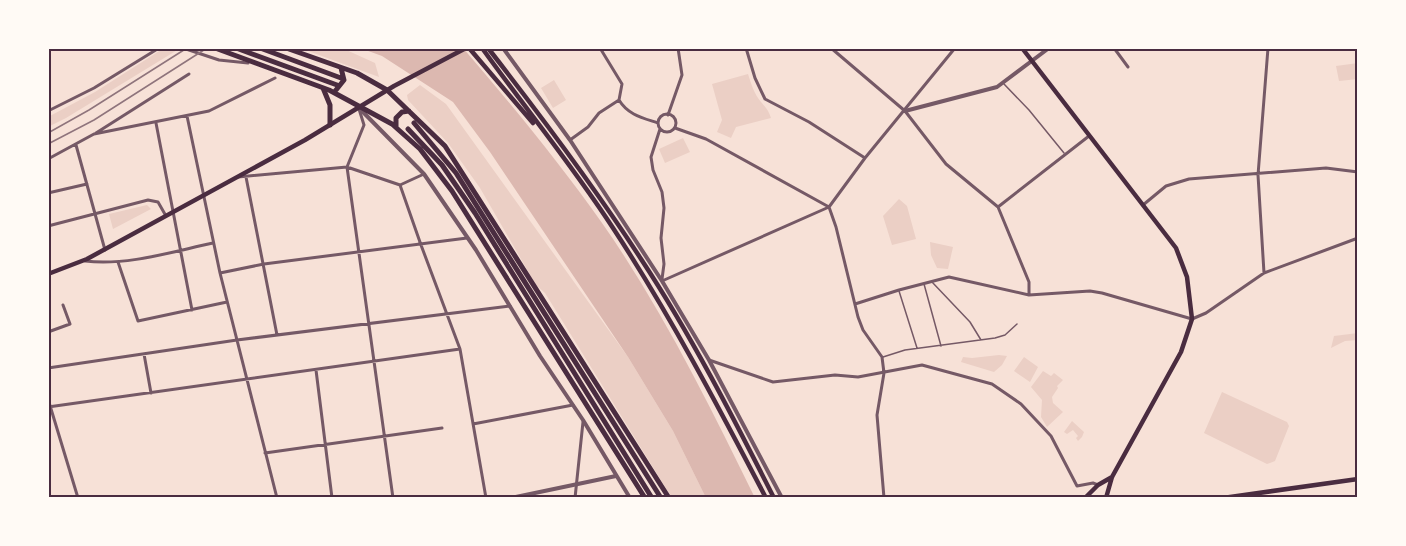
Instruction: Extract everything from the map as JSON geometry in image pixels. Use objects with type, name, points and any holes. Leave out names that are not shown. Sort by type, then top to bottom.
[{"type":"highway","points":[[215,48],[331,91],[396,127],[420,149],[452,191],[645,498]]},
{"type":"highway","points":[[236,48],[337,85]]},
{"type":"highway","points":[[260,48],[341,78]]},
{"type":"highway","points":[[286,48],[357,73],[387,90],[445,146],[469,180],[669,498]]},
{"type":"highway","points":[[331,91],[339,88],[344,80],[341,68]]},
{"type":"highway","points":[[323,88],[330,105],[330,125]]},
{"type":"highway","points":[[396,127],[396,118],[402,112],[409,111]]},
{"type":"highway","points":[[414,123],[456,173],[661,498]]},
{"type":"highway","points":[[408,129],[442,165],[475,213],[652,498]]},
{"type":"main road","points":[[48,274],[105,250],[330,125],[394,86],[468,48],[555,148]]},
{"type":"main road","points":[[482,48],[601,210],[638,267],[715,399],[766,498]]},
{"type":"main road","points":[[488,48],[592,185],[642,260],[710,375],[774,498]]},
{"type":"main road","points":[[1022,48],[1176,248],[1186,271],[1192,319],[1181,352],[1112,477],[1106,498]]},
{"type":"main road","points":[[1085,498],[1098,485],[1112,477]]},
{"type":"main road","points":[[1222,498],[1358,479]]},
{"type":"street","points":[[48,111],[94,88],[159,48]]},
{"type":"street","points":[[183,48],[219,60],[256,63]]},
{"type":"street","points":[[502,48],[570,140],[662,281],[709,360],[782,498]]},
{"type":"street","points":[[600,48],[622,84],[619,100],[624,109],[658,123]]},
{"type":"street","points":[[668,115],[682,75],[678,48]]},
{"type":"street","points":[[746,48],[755,78],[765,99],[809,122],[865,159]]},
{"type":"street","points":[[831,48],[905,111],[946,164],[998,207],[1029,282],[1029,295]]},
{"type":"street","points":[[662,281],[829,207],[865,159],[956,48]]},
{"type":"street","points":[[905,111],[1004,83],[1049,48]]},
{"type":"street","points":[[1114,48],[1128,67]]},
{"type":"street","points":[[1264,273],[1258,175],[1268,48]]},
{"type":"street","points":[[48,159],[76,145],[189,74]]},
{"type":"street","points":[[94,134],[209,111],[275,78]]},
{"type":"street","points":[[570,140],[588,127],[599,113],[619,100]]},
{"type":"street","points":[[360,107],[364,125],[347,167],[393,498]]},
{"type":"street","points":[[360,107],[424,174],[583,420],[630,498]]},
{"type":"street","points":[[662,281],[664,264],[661,238],[664,208],[662,192],[653,170],[651,157],[660,129],[658,123],[660,118],[668,115]]},
{"type":"street","points":[[668,115],[675,119],[675,128]]},
{"type":"street","points":[[187,116],[220,273],[277,498]]},
{"type":"street","points":[[156,123],[192,310]]},
{"type":"street","points":[[660,129],[669,132],[675,128]]},
{"type":"street","points":[[675,128],[706,139],[829,207],[863,330],[882,357],[884,373],[878,415],[884,498]]},
{"type":"street","points":[[998,207],[1090,135]]},
{"type":"street","points":[[76,145],[105,250]]},
{"type":"street","points":[[236,177],[347,167],[400,185],[424,174]]},
{"type":"street","points":[[1143,205],[1166,186],[1189,179],[1326,168],[1358,172]]},
{"type":"street","points":[[246,177],[277,335]]},
{"type":"street","points":[[48,194],[87,184]]},
{"type":"street","points":[[400,185],[460,349],[486,498]]},
{"type":"street","points":[[48,226],[148,200],[158,202],[166,216]]},
{"type":"street","points":[[220,273],[264,264],[467,238]]},
{"type":"street","points":[[855,304],[949,277],[1029,295],[1090,291],[1102,293],[1192,319],[1206,313],[1264,273],[1358,238]]},
{"type":"street","points":[[83,261],[118,262],[213,243]]},
{"type":"street","points":[[118,262],[138,321],[227,302]]},
{"type":"street","points":[[48,332],[70,324],[63,305]]},
{"type":"street","points":[[48,368],[237,340],[510,306]]},
{"type":"street","points":[[49,407],[460,349]]},
{"type":"street","points":[[144,354],[152,393]]},
{"type":"street","points":[[709,360],[773,382],[835,375],[858,377],[922,365],[995,385],[1021,404],[1051,436],[1077,486],[1093,483],[1098,485]]},
{"type":"street","points":[[316,370],[332,498]]},
{"type":"street","points":[[48,399],[78,498]]},
{"type":"street","points":[[473,424],[573,405]]},
{"type":"street","points":[[575,498],[583,420]]},
{"type":"street","points":[[266,453],[442,428]]},
{"type":"street","points":[[511,498],[616,476]]},
{"type":"lane","points":[[1004,83],[1065,155]]},
{"type":"lane","points":[[932,281],[970,322],[982,341]]},
{"type":"lane","points":[[924,283],[941,346]]},
{"type":"lane","points":[[899,290],[917,348]]},
{"type":"lane","points":[[882,357],[917,348],[982,341],[1005,334],[1017,324]]},
{"type":"shaded area","points":[[164,48],[179,49],[48,127],[48,117],[95,92]]},
{"type":"shaded area","points":[[300,48],[342,48],[375,63],[379,77]]},
{"type":"shaded area","points":[[360,48],[463,48],[552,156],[624,255],[684,358],[755,498],[706,498],[673,431],[628,357],[490,152],[453,102],[382,56]]},
{"type":"shaded area","points":[[1358,63],[1358,79],[1339,81],[1336,66]]},
{"type":"shaded area","points":[[748,74],[756,96],[771,118],[736,127],[731,138],[717,132],[722,120],[712,84]]},
{"type":"shaded area","points":[[554,80],[566,100],[553,108],[541,88]]},
{"type":"shaded area","points":[[420,85],[446,104],[628,357],[673,431],[706,498],[672,498],[545,293],[536,285],[480,188],[448,143],[408,100],[407,95]]},
{"type":"shaded area","points":[[683,138],[690,152],[665,163],[659,149]]},
{"type":"shaded area","points":[[899,199],[907,206],[916,239],[892,245],[883,216]]},
{"type":"shaded area","points":[[147,205],[151,209],[113,229],[109,214]]},
{"type":"shaded area","points":[[930,242],[953,247],[948,269],[937,268],[931,255]]},
{"type":"shaded area","points":[[1358,333],[1358,340],[1345,341],[1331,348],[1334,336]]},
{"type":"shaded area","points":[[1007,356],[994,372],[961,362],[963,357]]},
{"type":"shaded area","points":[[1024,357],[1038,367],[1030,382],[1014,371]]},
{"type":"shaded area","points":[[1043,371],[1051,376],[1054,373],[1063,380],[1052,397],[1053,403],[1063,412],[1047,427],[1041,417],[1042,400],[1031,387]]},
{"type":"shaded area","points":[[1222,392],[1287,422],[1289,426],[1275,461],[1267,464],[1204,433]]},
{"type":"shaded area","points":[[1072,421],[1084,432],[1078,441],[1076,438],[1078,436],[1073,430],[1067,434],[1064,432]]},
{"type":"railway","points":[[48,133],[187,48]]},
{"type":"railway","points":[[48,144],[94,120],[207,48]]}]
